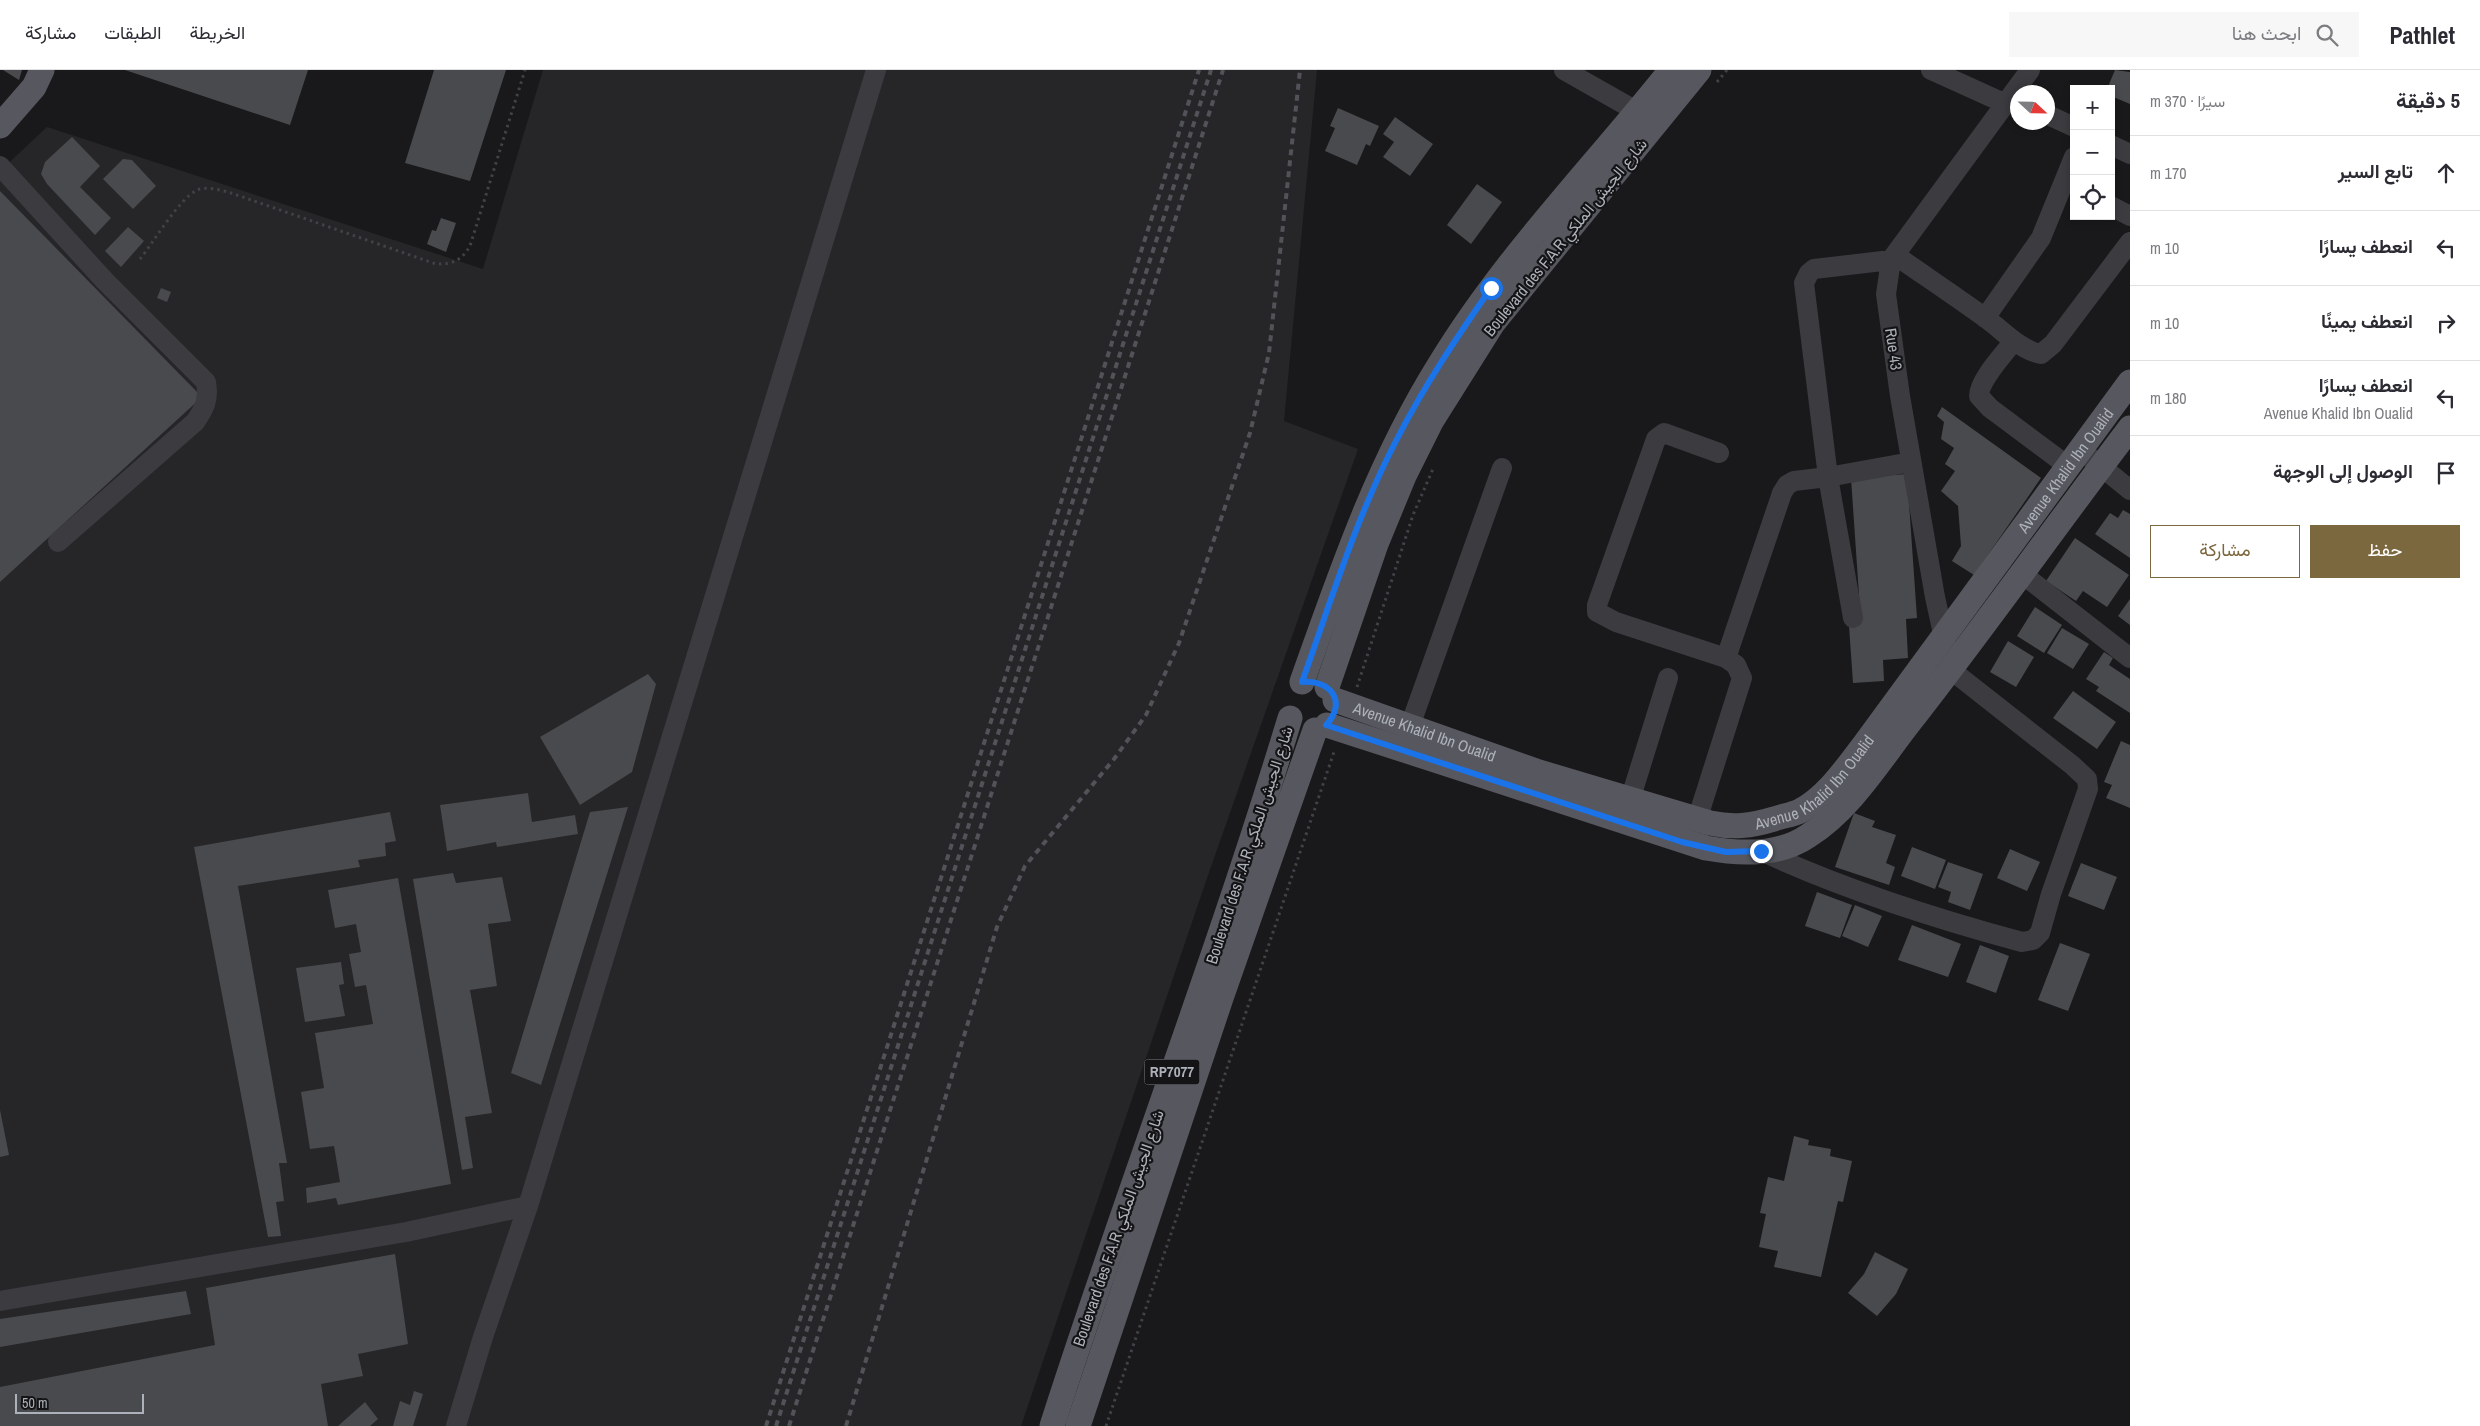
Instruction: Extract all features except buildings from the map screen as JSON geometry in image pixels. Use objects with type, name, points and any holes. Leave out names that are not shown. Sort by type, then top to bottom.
[{"type":"main road","points":[[0,126],[34,87],[42,70]]},
{"type":"main road","name":"Boulevard des F.A.R شارع الجيش الملكي","points":[[1052,1426],[1135,1177],[1258,825],[1290,718],[1288,700],[1293,689],[1302,682],[1374,488],[1396,439],[1435,371],[1468,321],[1530,237],[1638,112],[1671,70]]},
{"type":"main road","name":"Boulevard des F.A.R شارع الجيش الملكي","points":[[1078,1426],[1221,998],[1334,714],[1376,544],[1404,476],[1432,420],[1493,323],[1707,77]]},
{"type":"main road","name":"Avenue Khalid Ibn Oualid","points":[[1338,698],[1539,772],[1697,820],[1740,827],[1754,825],[1800,811],[1821,795],[1840,775],[2130,382]]},
{"type":"main road","name":"Avenue Khalid Ibn Oualid","points":[[1328,728],[1682,842],[1726,852],[1761,851],[1790,846],[1808,837],[1829,821],[1878,766],[2130,428]]},
{"type":"main road","points":[[1302,682],[1316,681],[1338,698]]},
{"type":"main road","name":"Boulevard des F.A.R شارع الجيش الملكي","points":[[1290,718],[1298,726],[1328,728]]},
{"type":"street","points":[[456,1426],[528,1206],[876,70]]},
{"type":"street","points":[[1564,70],[1638,112]]},
{"type":"street","points":[[1932,70],[2010,100]]},
{"type":"street","name":"Rue 43","points":[[2020,85],[2030,70]]},
{"type":"street","name":"Rue 43","points":[[1950,670],[1911,462],[1886,294],[1893,258],[2010,100]]},
{"type":"street","points":[[2055,118],[2070,125]]},
{"type":"street","points":[[2115,147],[2130,154]]},
{"type":"street","points":[[0,166],[106,281],[206,382],[209,396],[204,410],[195,422],[58,542]]},
{"type":"street","points":[[1985,318],[2041,238],[2070,168]]},
{"type":"street","points":[[2115,208],[2130,216]]},
{"type":"street","points":[[1853,618],[1828,477],[1804,290],[1809,273],[1819,268],[1893,258],[1985,318],[2014,341],[2034,353],[2041,354],[2046,352],[2130,242]]},
{"type":"street","points":[[2014,341],[1984,380],[1979,390],[1979,396],[1990,408],[2075,458],[2101,466],[2130,490]]},
{"type":"street","points":[[1697,820],[1742,678],[1736,665],[1726,658],[1616,622],[1597,612],[1597,605],[1656,439],[1664,433],[1674,435],[1719,453]]},
{"type":"street","points":[[1726,658],[1782,494],[1787,485],[1794,481],[1828,477],[1911,462]]},
{"type":"street","points":[[1410,726],[1502,468]]},
{"type":"street","points":[[2021,572],[2130,658]]},
{"type":"street","points":[[1761,851],[1816,875],[1945,921],[2022,942],[2033,940],[2040,933],[2051,894],[2088,789],[2087,779],[2072,765],[1950,670]]},
{"type":"street","points":[[1630,800],[1668,678]]},
{"type":"street","points":[[0,1300],[406,1232],[528,1206]]},
{"type":"path","points":[[140,259],[181,205],[197,190],[213,189],[231,193],[436,264],[451,264],[463,257],[470,246],[525,70]]},
{"type":"path","points":[[1707,77],[1727,70]]},
{"type":"path","points":[[1338,698],[1435,463]]},
{"type":"path","points":[[1106,1426],[1328,728]]},
{"type":"shaded area","points":[[543,70],[1317,70],[1284,421],[1358,449],[1206,881],[1021,1426],[0,1426],[0,171],[47,127],[483,269]]},
{"type":"railway","points":[[766,1426],[1199,70]]},
{"type":"railway","points":[[776,1426],[1211,70]]},
{"type":"railway","points":[[789,1426],[1223,70]]},
{"type":"railway","points":[[846,1426],[997,927],[1025,866],[1114,759],[1146,715],[1179,643],[1250,433],[1269,353],[1300,70]]},
{"type":"route","points":[[1491,288],[1440,363],[1396,439],[1374,488],[1302,682],[1316,681],[1322,683],[1332,693],[1336,707],[1331,720],[1326,725],[1682,842],[1726,852],[1761,851]]}]
